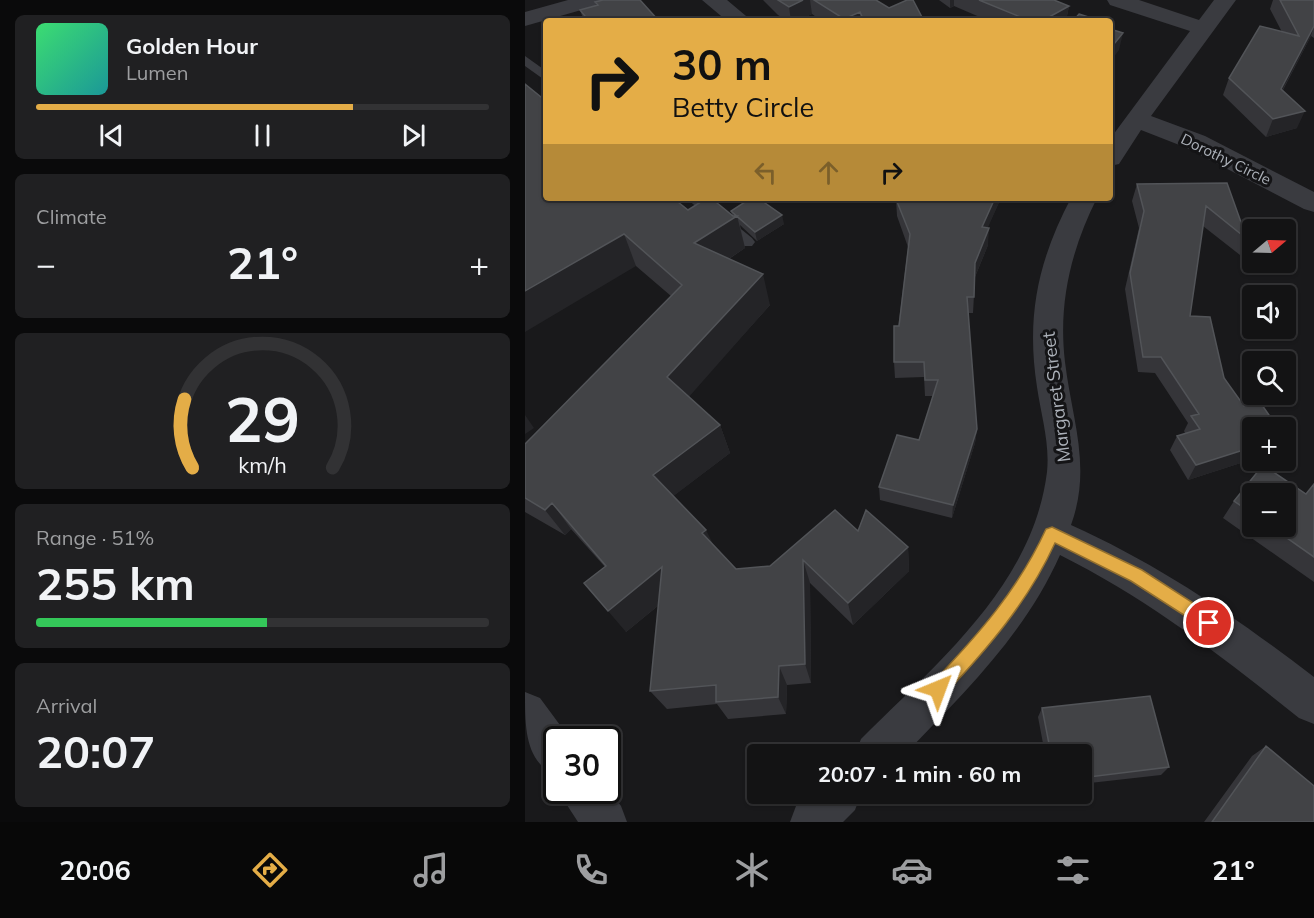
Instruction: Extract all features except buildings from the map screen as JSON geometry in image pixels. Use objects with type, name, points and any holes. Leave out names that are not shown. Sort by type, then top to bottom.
[{"type":"street","points":[[525,19],[591,0]]},
{"type":"street","points":[[713,0],[737,18]]},
{"type":"street","points":[[1118,0],[1202,28]]},
{"type":"street","points":[[1113,154],[1202,28],[1225,0]]},
{"type":"street","name":"Dorothy Circle","points":[[1136,119],[1197,142],[1314,203]]},
{"type":"street","name":"Margaret Street","points":[[885,744],[999,622],[1025,585],[1052,534],[1064,471],[1063,443],[1049,360],[1047,304],[1057,255],[1082,201]]},
{"type":"street","points":[[1052,534],[1126,570],[1182,604],[1314,703]]},
{"type":"street","points":[[525,713],[543,737]]},
{"type":"street","points":[[592,804],[605,822]]},
{"type":"street","points":[[812,822],[829,804]]},
{"type":"lane","points":[[525,60],[543,75]]},
{"type":"lane","points":[[697,201],[747,242]]},
{"type":"route","points":[[938,689],[985,640],[1006,614],[1041,558],[1052,534],[1136,576],[1209,623]]}]
